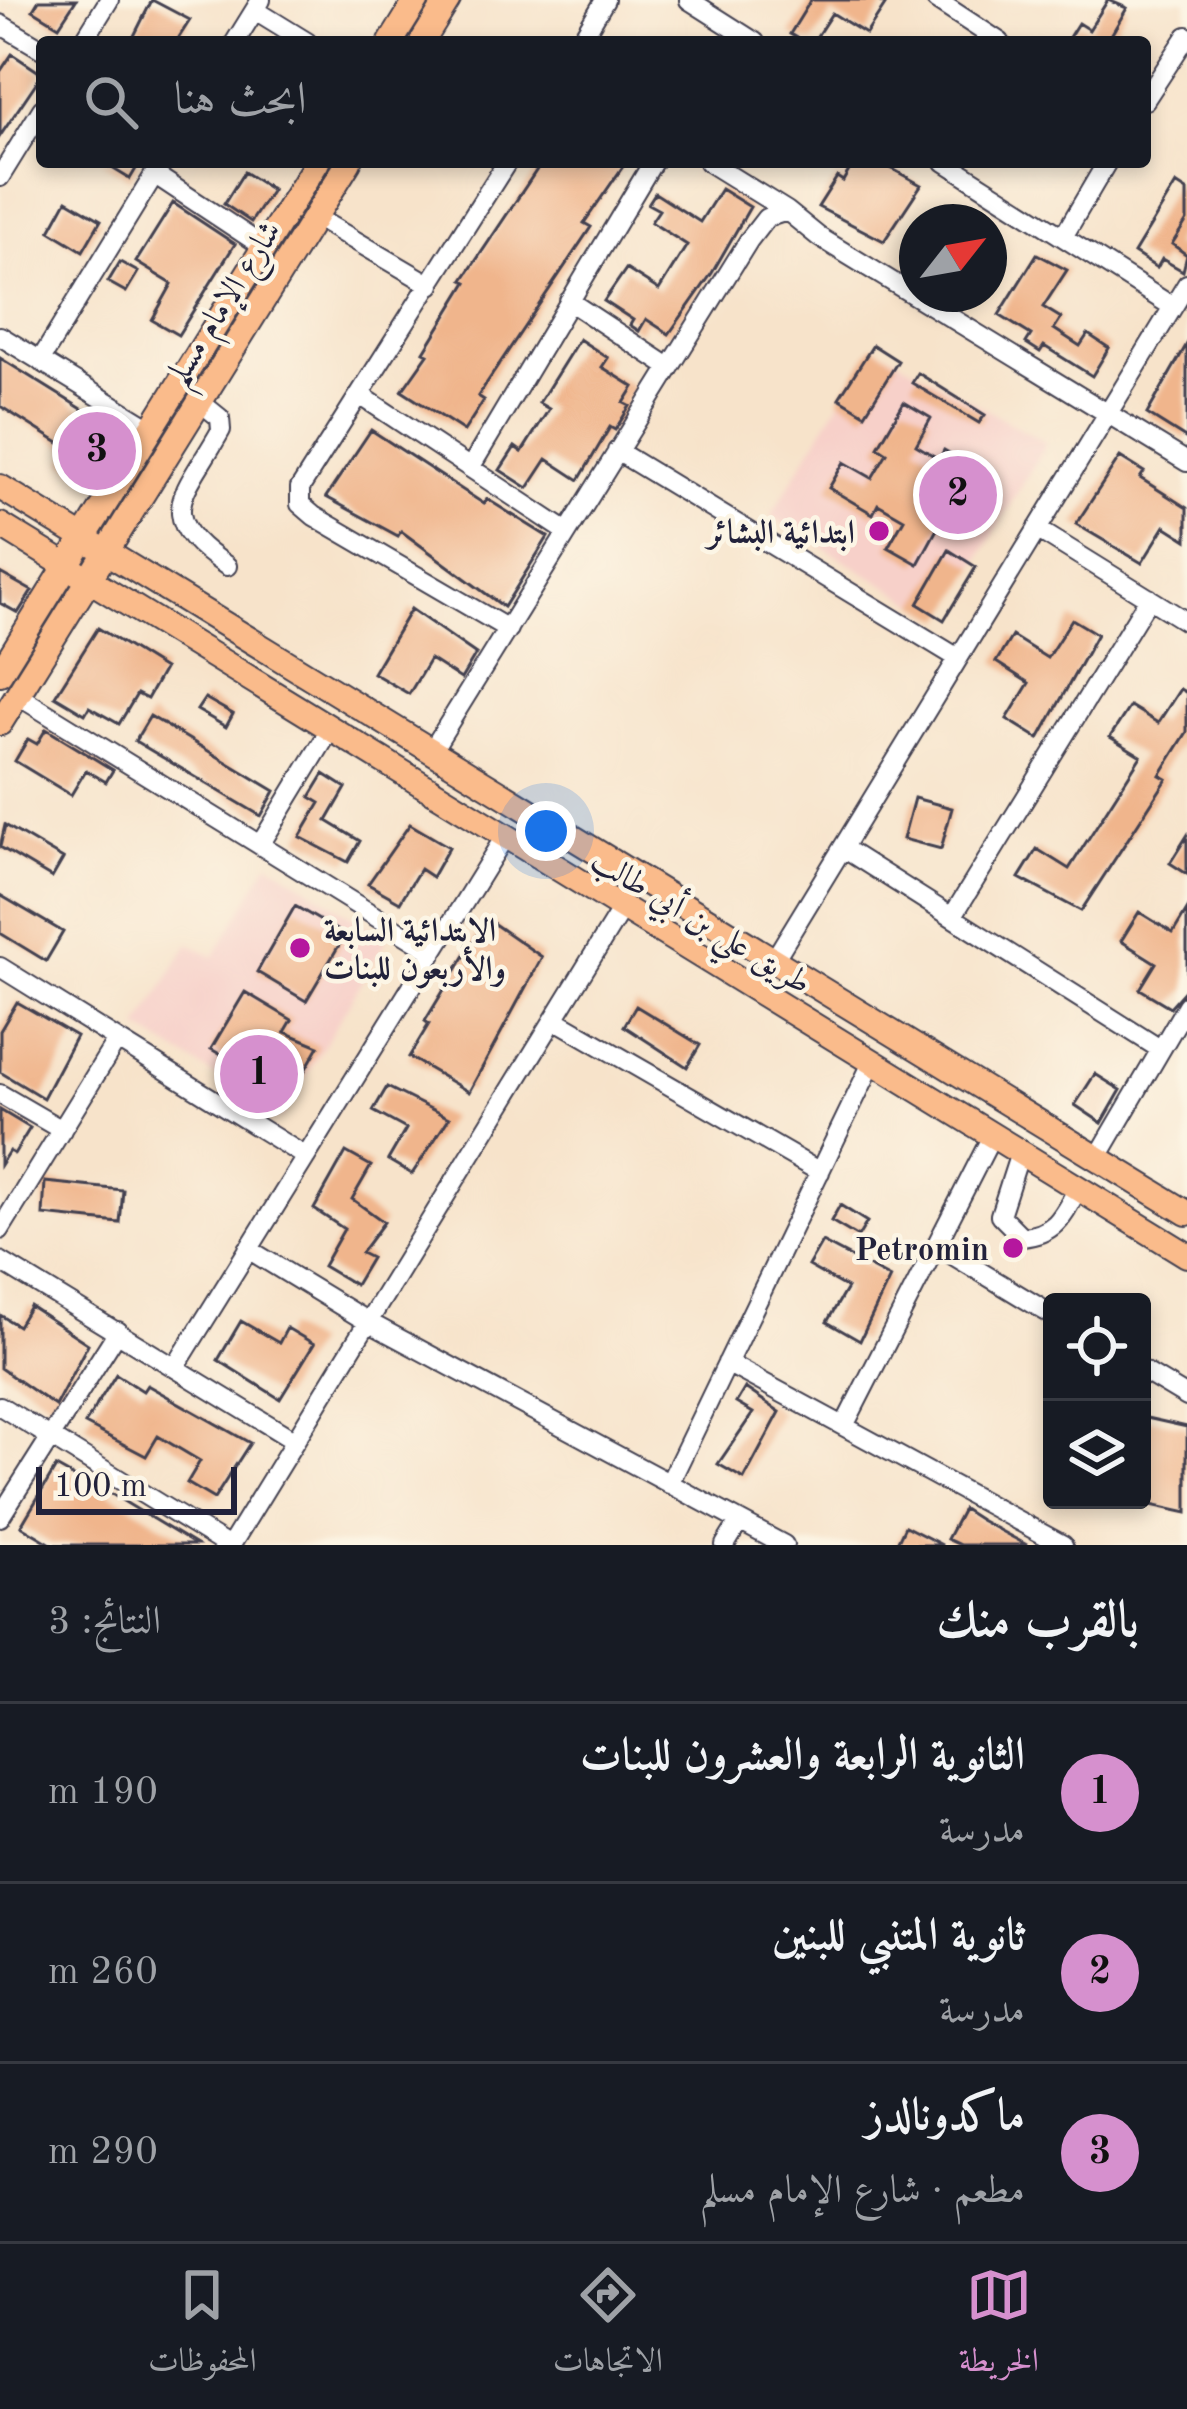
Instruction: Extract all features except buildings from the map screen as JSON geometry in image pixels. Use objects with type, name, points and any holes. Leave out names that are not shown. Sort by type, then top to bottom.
[{"type":"main road","points":[[395,36],[417,0]]},
{"type":"main road","points":[[426,36],[448,0]]},
{"type":"main road","name":"شارع الإمام مسلم","points":[[93,546],[152,429],[313,168]]},
{"type":"main road","name":"شارع الإمام مسلم","points":[[0,673],[199,400],[345,168]]},
{"type":"main road","name":"طريق علي بن أبي طالب","points":[[0,488],[1187,1214]]},
{"type":"main road","name":"طريق علي بن أبي طالب","points":[[0,525],[1187,1255]]},
{"type":"main road","name":"شارع الإمام مسلم","points":[[0,723],[76,572]]},
{"type":"street","points":[[87,36],[109,0]]},
{"type":"street","points":[[584,36],[605,0]]},
{"type":"street","points":[[688,0],[745,36]]},
{"type":"street","points":[[936,0],[991,36]]},
{"type":"street","points":[[240,36],[258,5],[300,36]]},
{"type":"street","points":[[0,24],[36,45]]},
{"type":"street","points":[[1151,91],[1187,36]]},
{"type":"street","points":[[0,177],[36,119]]},
{"type":"street","points":[[40,361],[158,168],[265,247]]},
{"type":"street","points":[[503,168],[308,474],[300,504],[508,629]]},
{"type":"street","points":[[470,468],[649,168]]},
{"type":"street","points":[[718,168],[819,237],[1187,462]]},
{"type":"street","points":[[954,168],[1173,307]]},
{"type":"street","points":[[1063,237],[1103,168]]},
{"type":"street","points":[[430,752],[760,224],[787,211]]},
{"type":"street","points":[[315,217],[431,285]]},
{"type":"street","points":[[774,960],[1187,284]]},
{"type":"street","points":[[569,302],[669,367]]},
{"type":"street","points":[[0,336],[152,429]]},
{"type":"street","points":[[360,395],[567,532]]},
{"type":"street","points":[[199,400],[220,418],[221,430],[180,500],[178,520],[187,535],[227,566]]},
{"type":"street","points":[[617,452],[958,658]]},
{"type":"street","points":[[1037,529],[1187,622]]},
{"type":"street","points":[[952,917],[1149,598]]},
{"type":"street","points":[[17,695],[433,952]]},
{"type":"street","points":[[260,845],[330,730]]},
{"type":"street","points":[[176,1366],[504,838]]},
{"type":"street","points":[[843,848],[1160,1049]]},
{"type":"street","points":[[0,1406],[228,1545],[621,910]]},
{"type":"street","points":[[1,969],[306,1156]]},
{"type":"street","points":[[1098,1156],[1187,1005]]},
{"type":"street","points":[[554,1019],[820,1172]]},
{"type":"street","points":[[0,1230],[117,1040]]},
{"type":"street","points":[[669,1484],[872,1063]]},
{"type":"street","points":[[0,1094],[62,1130]]},
{"type":"street","points":[[844,1426],[992,1136]]},
{"type":"street","points":[[1020,1153],[1000,1215],[1022,1237],[1044,1235],[1058,1225],[1078,1188]]},
{"type":"street","points":[[937,1245],[1043,1310]]},
{"type":"street","points":[[248,1249],[368,1322],[784,1545]]},
{"type":"street","points":[[0,1261],[295,1441]]},
{"type":"street","points":[[0,1516],[118,1331]]},
{"type":"street","points":[[728,1363],[1063,1545]]},
{"type":"street","points":[[1151,1375],[1187,1397]]},
{"type":"street","points":[[725,1545],[739,1522]]},
{"type":"shaded area","points":[[873,345],[1046,443],[944,620],[771,516]]},
{"type":"shaded area","points":[[269,862],[387,939],[281,1118],[139,1028],[189,943],[214,957]]},
{"type":"place","name":"ماكدونالدز","points":[[97,451]]},
{"type":"place","name":"ثانوية المتنبي للبنين","points":[[958,495]]},
{"type":"place","name":"ابتدائية البشائر","points":[[879,531]]},
{"type":"place","name":"الابتدائية السابعة والأربعون للبنات","points":[[300,948]]},
{"type":"place","name":"الثانوية الرابعة والعشرون للبنات","points":[[259,1074]]},
{"type":"place","name":"Petromin","points":[[1013,1248]]}]
